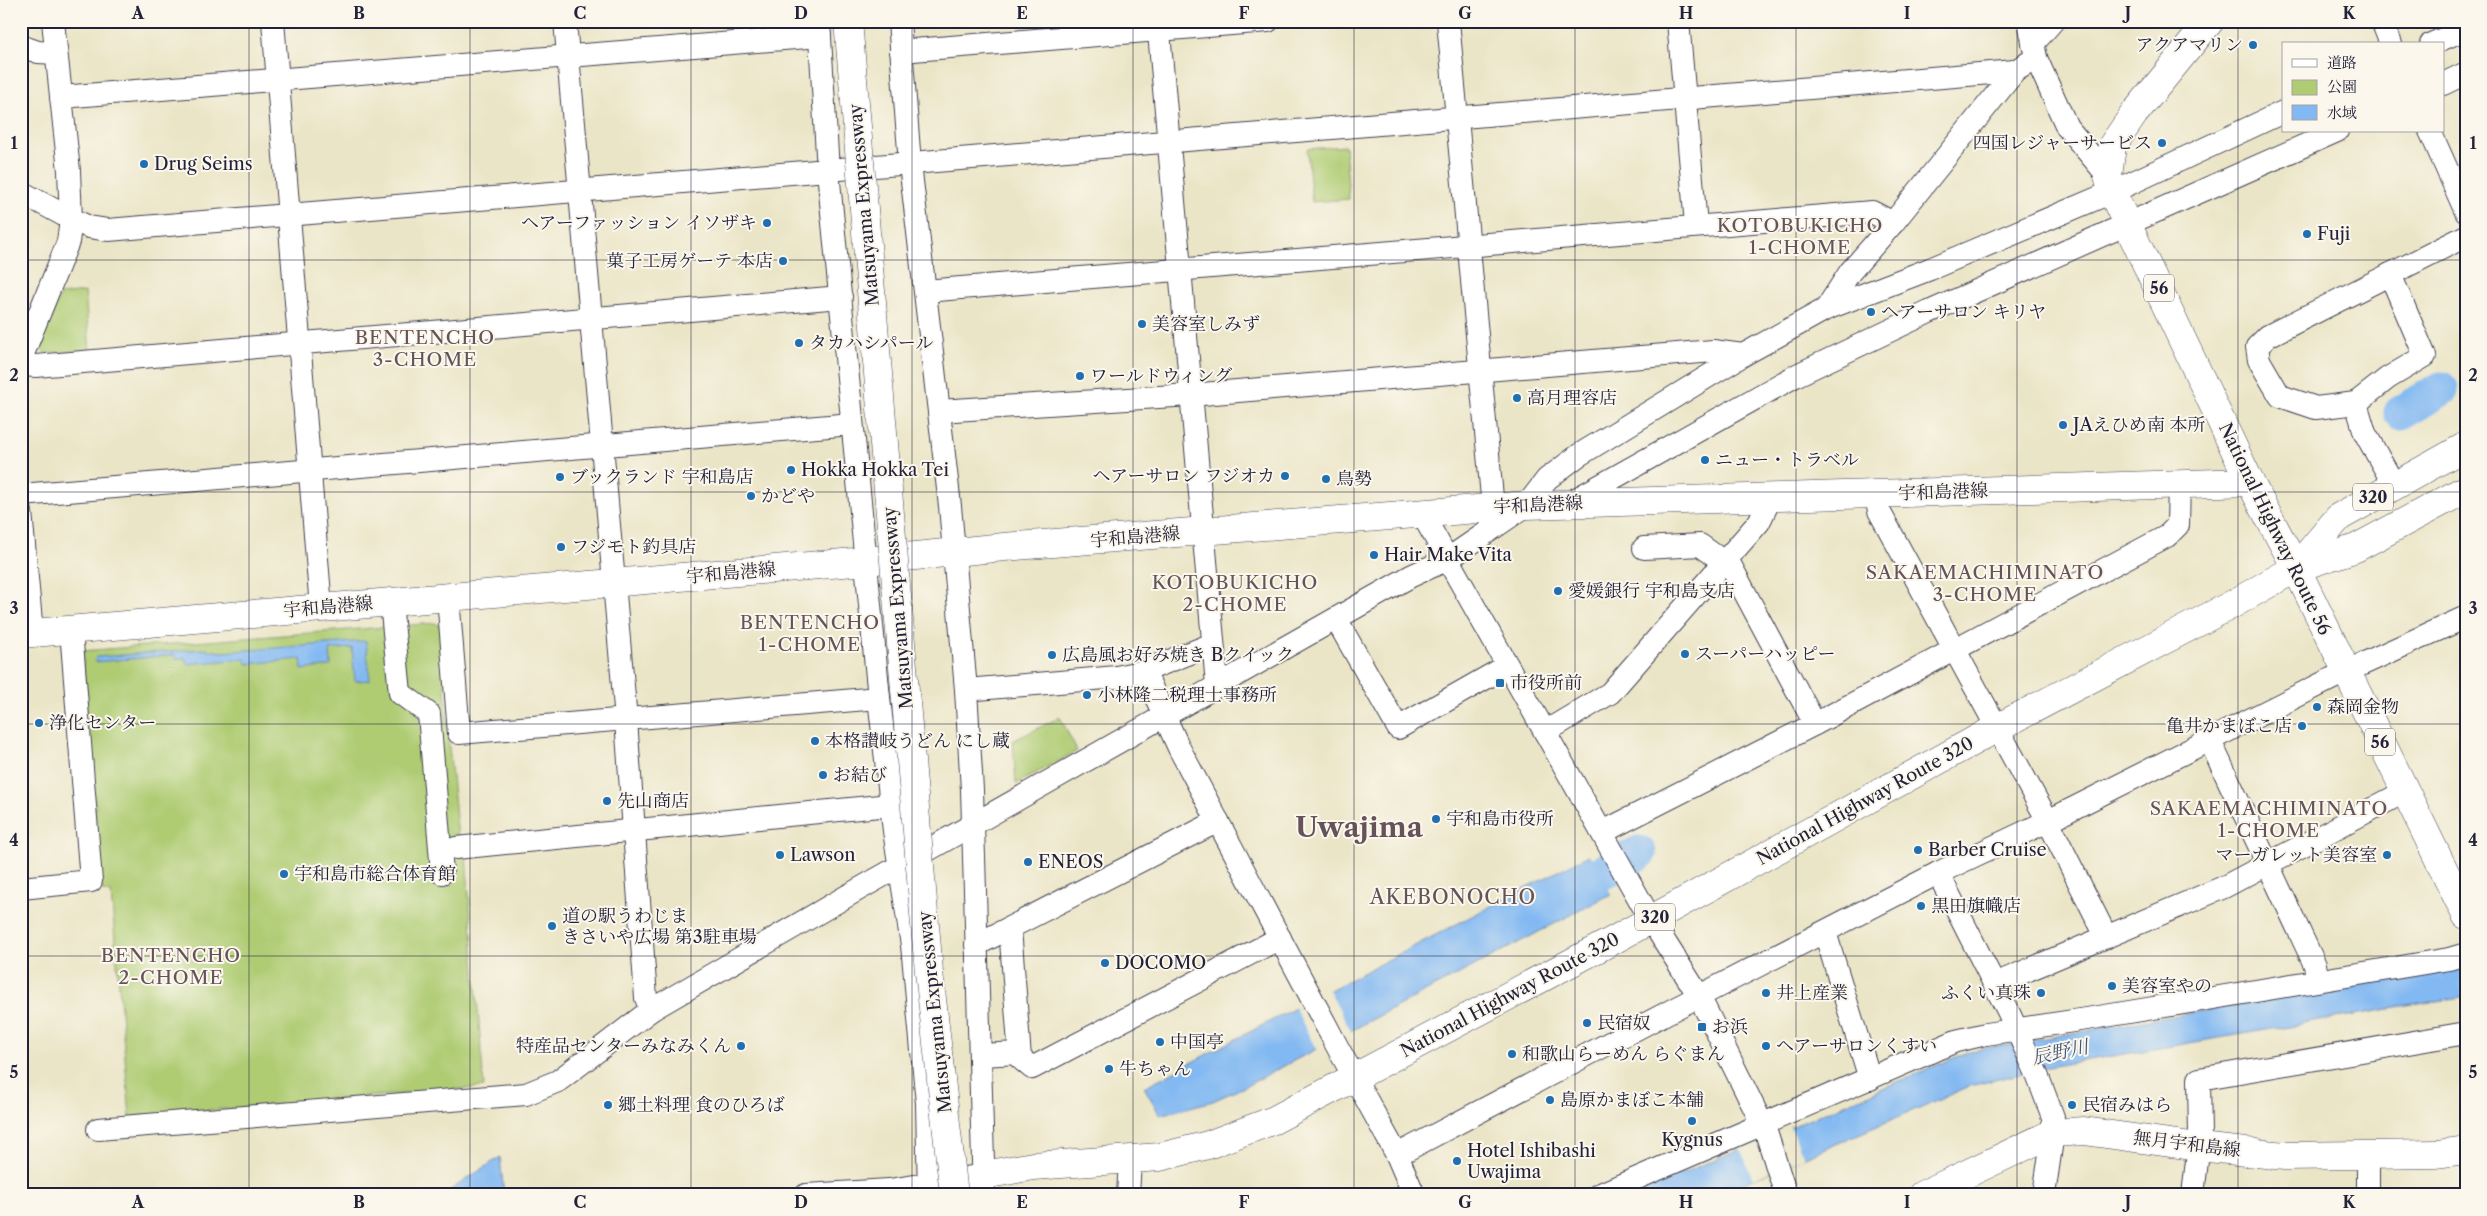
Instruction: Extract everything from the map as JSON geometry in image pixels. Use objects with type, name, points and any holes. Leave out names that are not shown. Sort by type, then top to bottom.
[{"type":"main road","name":"Matsuyama Expressway","points":[[848,21],[929,972],[938,1191]]},
{"type":"main road","points":[[2110,184],[2112,146],[2129,120],[2210,21]]},
{"type":"main road","name":"National Highway Route 56","points":[[2110,184],[2250,482],[2296,568],[2345,672],[2466,915]]},
{"type":"main road","name":"National Highway Route 320","points":[[2296,568],[2339,518],[2394,485],[2466,446]]},
{"type":"main road","name":"宇和島港線","points":[[27,634],[1421,512],[1569,503],[2250,482]]},
{"type":"main road","name":"National Highway Route 320","points":[[984,1185],[1033,1166],[1130,1161],[1160,1157],[1208,1145],[1274,1120],[1651,920],[1997,728],[2233,604],[2296,568],[2356,548],[2466,489]]},
{"type":"main road","name":"無月宇和島線","points":[[1922,1195],[2054,1133],[2084,1131],[2199,1148],[2285,1156],[2437,1154],[2466,1150]]},
{"type":"street","points":[[21,359],[68,242],[71,219],[69,171],[53,21]]},
{"type":"street","points":[[273,21],[312,469],[322,608]]},
{"type":"street","points":[[565,21],[626,720],[646,998],[651,1010]]},
{"type":"street","points":[[806,1195],[889,1190],[938,1191],[984,1185],[973,825],[966,690],[939,411],[910,164],[899,21]]},
{"type":"street","points":[[901,51],[1158,26],[1268,21]]},
{"type":"street","points":[[1448,21],[1493,508]]},
{"type":"street","points":[[1678,21],[1696,225]]},
{"type":"street","points":[[2029,21],[2034,51],[2067,127],[2110,184]]},
{"type":"street","points":[[1826,309],[1850,272],[1893,223],[2015,71],[2034,51],[2053,21]]},
{"type":"street","points":[[2382,21],[2390,42]]},
{"type":"street","points":[[1158,26],[1178,270],[1217,686]]},
{"type":"street","points":[[61,97],[568,55],[820,28],[828,171],[879,698],[890,805],[912,945],[927,1103],[938,1191]]},
{"type":"street","points":[[2436,42],[2466,29]]},
{"type":"street","points":[[21,46],[38,52],[56,53]]},
{"type":"street","points":[[21,192],[89,227],[108,230],[828,171],[1457,116],[2015,71]]},
{"type":"street","points":[[2444,84],[2466,74]]},
{"type":"street","points":[[98,1129],[526,1094],[558,1081],[651,1010],[1336,618],[1411,576],[1448,560],[1527,505],[1547,479],[1579,455],[1743,355],[1826,309],[1930,269],[2110,184],[2282,112]]},
{"type":"street","points":[[1569,503],[1797,375],[1929,312],[2129,225],[2335,132]]},
{"type":"street","points":[[2430,132],[2466,212]]},
{"type":"street","points":[[926,291],[1696,225],[1872,212],[1893,223]]},
{"type":"street","points":[[2390,274],[2425,356],[2388,378],[2356,403],[2316,408],[2280,396],[2259,360],[2257,347],[2268,336],[2390,274],[2466,236]]},
{"type":"street","points":[[21,365],[36,366],[591,320],[840,297]]},
{"type":"street","points":[[939,411],[1190,395],[1713,351],[1743,355]]},
{"type":"street","points":[[2356,403],[2365,434],[2394,485]]},
{"type":"street","points":[[21,495],[852,424]]},
{"type":"street","points":[[1606,838],[1815,724],[1957,653],[2167,536],[2178,525],[2179,484]]},
{"type":"street","points":[[1875,494],[1879,511],[2048,821],[2106,936]]},
{"type":"street","points":[[1545,732],[1610,693],[1759,522],[1771,497]]},
{"type":"street","points":[[21,512],[27,634]]},
{"type":"street","points":[[1421,512],[1651,920],[1699,996],[1764,1128],[1779,1168],[1786,1195]]},
{"type":"street","points":[[1644,548],[1700,545],[1726,561],[1815,724]]},
{"type":"street","points":[[448,597],[458,733],[879,698]]},
{"type":"street","points":[[391,602],[400,693],[429,714],[442,873]]},
{"type":"street","points":[[1397,1155],[1938,873],[2210,741],[2345,672],[2466,617]]},
{"type":"street","points":[[1336,618],[1398,728],[1507,666]]},
{"type":"street","points":[[21,888],[92,881],[71,630]]},
{"type":"street","points":[[966,690],[1117,677],[1144,671],[1213,644]]},
{"type":"street","points":[[1144,671],[1158,699],[1164,717],[1354,1078],[1397,1155],[1414,1195]]},
{"type":"street","points":[[2210,741],[2315,965],[2318,980]]},
{"type":"street","points":[[1995,984],[2224,887],[2269,865],[2404,792]]},
{"type":"street","points":[[456,848],[633,832],[890,805]]},
{"type":"street","points":[[976,945],[1218,821]]},
{"type":"street","points":[[1938,873],[1995,984],[2036,1072],[2053,1117],[2054,1133],[2044,1195]]},
{"type":"street","points":[[1010,928],[1019,1053],[1020,1058],[1032,1068],[1280,938]]},
{"type":"street","points":[[1825,932],[1870,1079]]},
{"type":"street","points":[[1598,1195],[1764,1128],[1956,1042],[2018,1034],[2318,980],[2449,959],[2466,954]]},
{"type":"street","points":[[2193,1195],[2199,1148],[2199,1079],[2466,1033]]},
{"type":"street","points":[[980,1055],[1019,1053]]},
{"type":"street","points":[[2368,1155],[2368,1195]]},
{"type":"street","points":[[1128,1195],[1130,1161]]},
{"type":"green space","points":[[1345,146],[1349,199],[1312,202],[1307,149]]},
{"type":"green space","points":[[85,292],[90,351],[45,353],[39,348],[60,295]]},
{"type":"green space","name":"宇和島市総合体育館","points":[[436,623],[441,628],[449,746],[458,838],[466,856],[484,1087],[130,1117],[111,893],[102,891],[82,651]]},
{"type":"green space","points":[[1060,717],[1077,751],[1016,784],[1013,741]]},
{"type":"water","points":[[366,641],[370,680],[355,681],[352,648],[330,650],[331,666],[302,670],[301,659],[247,664],[245,659],[187,664],[185,658],[176,659],[175,655],[95,662],[96,657],[203,649],[222,652]]},
{"type":"water","points":[[1589,855],[1611,894],[1244,1087],[1213,1101],[1160,1115],[1144,1087]]},
{"type":"water","name":"辰野川","points":[[2463,966],[2466,973],[2466,996],[2048,1067],[1970,1086],[1717,1195],[1631,1195],[1970,1051]]},
{"type":"water","points":[[500,1157],[504,1195],[443,1195]]},
{"type":"pier","points":[[1591,854],[1613,893],[1611,894],[1589,855]]},
{"type":"pier","points":[[1328,988],[1352,1033],[1317,1051],[1294,1006]]},
{"type":"pier","points":[[1790,1125],[1804,1158],[1753,1179],[1739,1146]]},
{"type":"waterway","points":[[2401,413],[2441,389]]},
{"type":"waterway","points":[[1558,896],[1639,853]]},
{"type":"place","name":"アクアマリン","points":[[2253,45]]},
{"type":"place","name":"四国レジャーサービス","points":[[2162,143]]},
{"type":"place","name":"Drug Seims","points":[[144,164]]},
{"type":"place","name":"ヘアーファッション イソザキ","points":[[767,223]]},
{"type":"place","name":"Fuji","points":[[2307,234]]},
{"type":"place","name":"菓子工房ゲーテ 本店","points":[[783,261]]},
{"type":"place","name":"ヘアーサロン キリヤ","points":[[1871,312]]},
{"type":"place","name":"美容室しみず","points":[[1142,324]]},
{"type":"place","name":"タカハシパール","points":[[799,343]]},
{"type":"place","name":"ワールドウィング","points":[[1080,376]]},
{"type":"place","name":"高月理容店","points":[[1517,398]]},
{"type":"place","name":"JAえひめ南 本所","points":[[2063,425]]},
{"type":"place","name":"ニュー・トラベル","points":[[1705,460]]},
{"type":"place","name":"Hokka Hokka Tei","points":[[791,470]]},
{"type":"place","name":"ヘアーサロン フジオカ","points":[[1285,476]]},
{"type":"place","name":"ブックランド 宇和島店","points":[[560,477]]},
{"type":"place","name":"鳥勢","points":[[1326,479]]},
{"type":"place","name":"かどや","points":[[751,496]]},
{"type":"place","name":"フジモト釣具店","points":[[561,547]]},
{"type":"place","name":"Hair Make Vita","points":[[1374,555]]},
{"type":"place","name":"愛媛銀行 宇和島支店","points":[[1558,591]]},
{"type":"place","name":"スーパーハッピー","points":[[1685,654]]},
{"type":"place","name":"広島風お好み焼き Bクイック","points":[[1052,655]]},
{"type":"place","name":"市役所前","points":[[1500,683]]},
{"type":"place","name":"小林隆二税理士事務所","points":[[1087,695]]},
{"type":"place","name":"森岡金物","points":[[2317,707]]},
{"type":"place","name":"浄化センター","points":[[39,723]]},
{"type":"place","name":"亀井かまぼこ店","points":[[2302,726]]},
{"type":"place","name":"本格讃岐うどん にし蔵","points":[[815,741]]},
{"type":"place","name":"お結び","points":[[823,775]]},
{"type":"place","name":"先山商店","points":[[607,801]]},
{"type":"place","name":"宇和島市役所","points":[[1436,819]]},
{"type":"place","name":"Barber Cruise","points":[[1918,850]]},
{"type":"place","name":"Lawson","points":[[780,855]]},
{"type":"place","name":"マーガレット美容室","points":[[2387,855]]},
{"type":"place","name":"ENEOS","points":[[1028,862]]},
{"type":"place","name":"宇和島市総合体育館","points":[[284,874]]},
{"type":"place","name":"黒田旗幟店","points":[[1921,906]]},
{"type":"place","name":"道の駅うわじま きさいや広場 第3駐車場","points":[[552,926]]},
{"type":"place","name":"DOCOMO","points":[[1105,963]]},
{"type":"place","name":"美容室やの","points":[[2112,986]]},
{"type":"place","name":"井上産業","points":[[1766,993]]},
{"type":"place","name":"ふくい真珠","points":[[2041,993]]},
{"type":"place","name":"民宿奴","points":[[1587,1023]]},
{"type":"place","name":"お浜","points":[[1702,1027]]},
{"type":"place","name":"中国亭","points":[[1160,1042]]},
{"type":"place","name":"特産品センターみなみくん","points":[[741,1046]]},
{"type":"place","name":"ヘアーサロンくすい","points":[[1766,1046]]},
{"type":"place","name":"和歌山らーめん らぐまん","points":[[1512,1054]]},
{"type":"place","name":"牛ちゃん","points":[[1109,1069]]},
{"type":"place","name":"島原かまぼこ本舗","points":[[1550,1100]]},
{"type":"place","name":"郷土料理 食のひろば","points":[[608,1105]]},
{"type":"place","name":"民宿みはら","points":[[2072,1105]]},
{"type":"place","name":"Kygnus","points":[[1692,1121]]},
{"type":"place","name":"Hotel Ishibashi Uwajima","points":[[1457,1161]]},
{"type":"district","name":"KOTOBUKICHO 1-CHOME","points":[[1800,236]]},
{"type":"district","name":"BENTENCHO 3-CHOME","points":[[425,348]]},
{"type":"district","name":"SAKAEMACHIMINATO 3-CHOME","points":[[1985,583]]},
{"type":"district","name":"KOTOBUKICHO 2-CHOME","points":[[1235,593]]},
{"type":"district","name":"BENTENCHO 1-CHOME","points":[[810,633]]},
{"type":"district","name":"SAKAEMACHIMINATO 1-CHOME","points":[[2269,819]]},
{"type":"district","name":"Uwajima","points":[[1359,827]]},
{"type":"district","name":"AKEBONOCHO","points":[[1453,897]]},
{"type":"district","name":"BENTENCHO 2-CHOME","points":[[171,966]]}]
